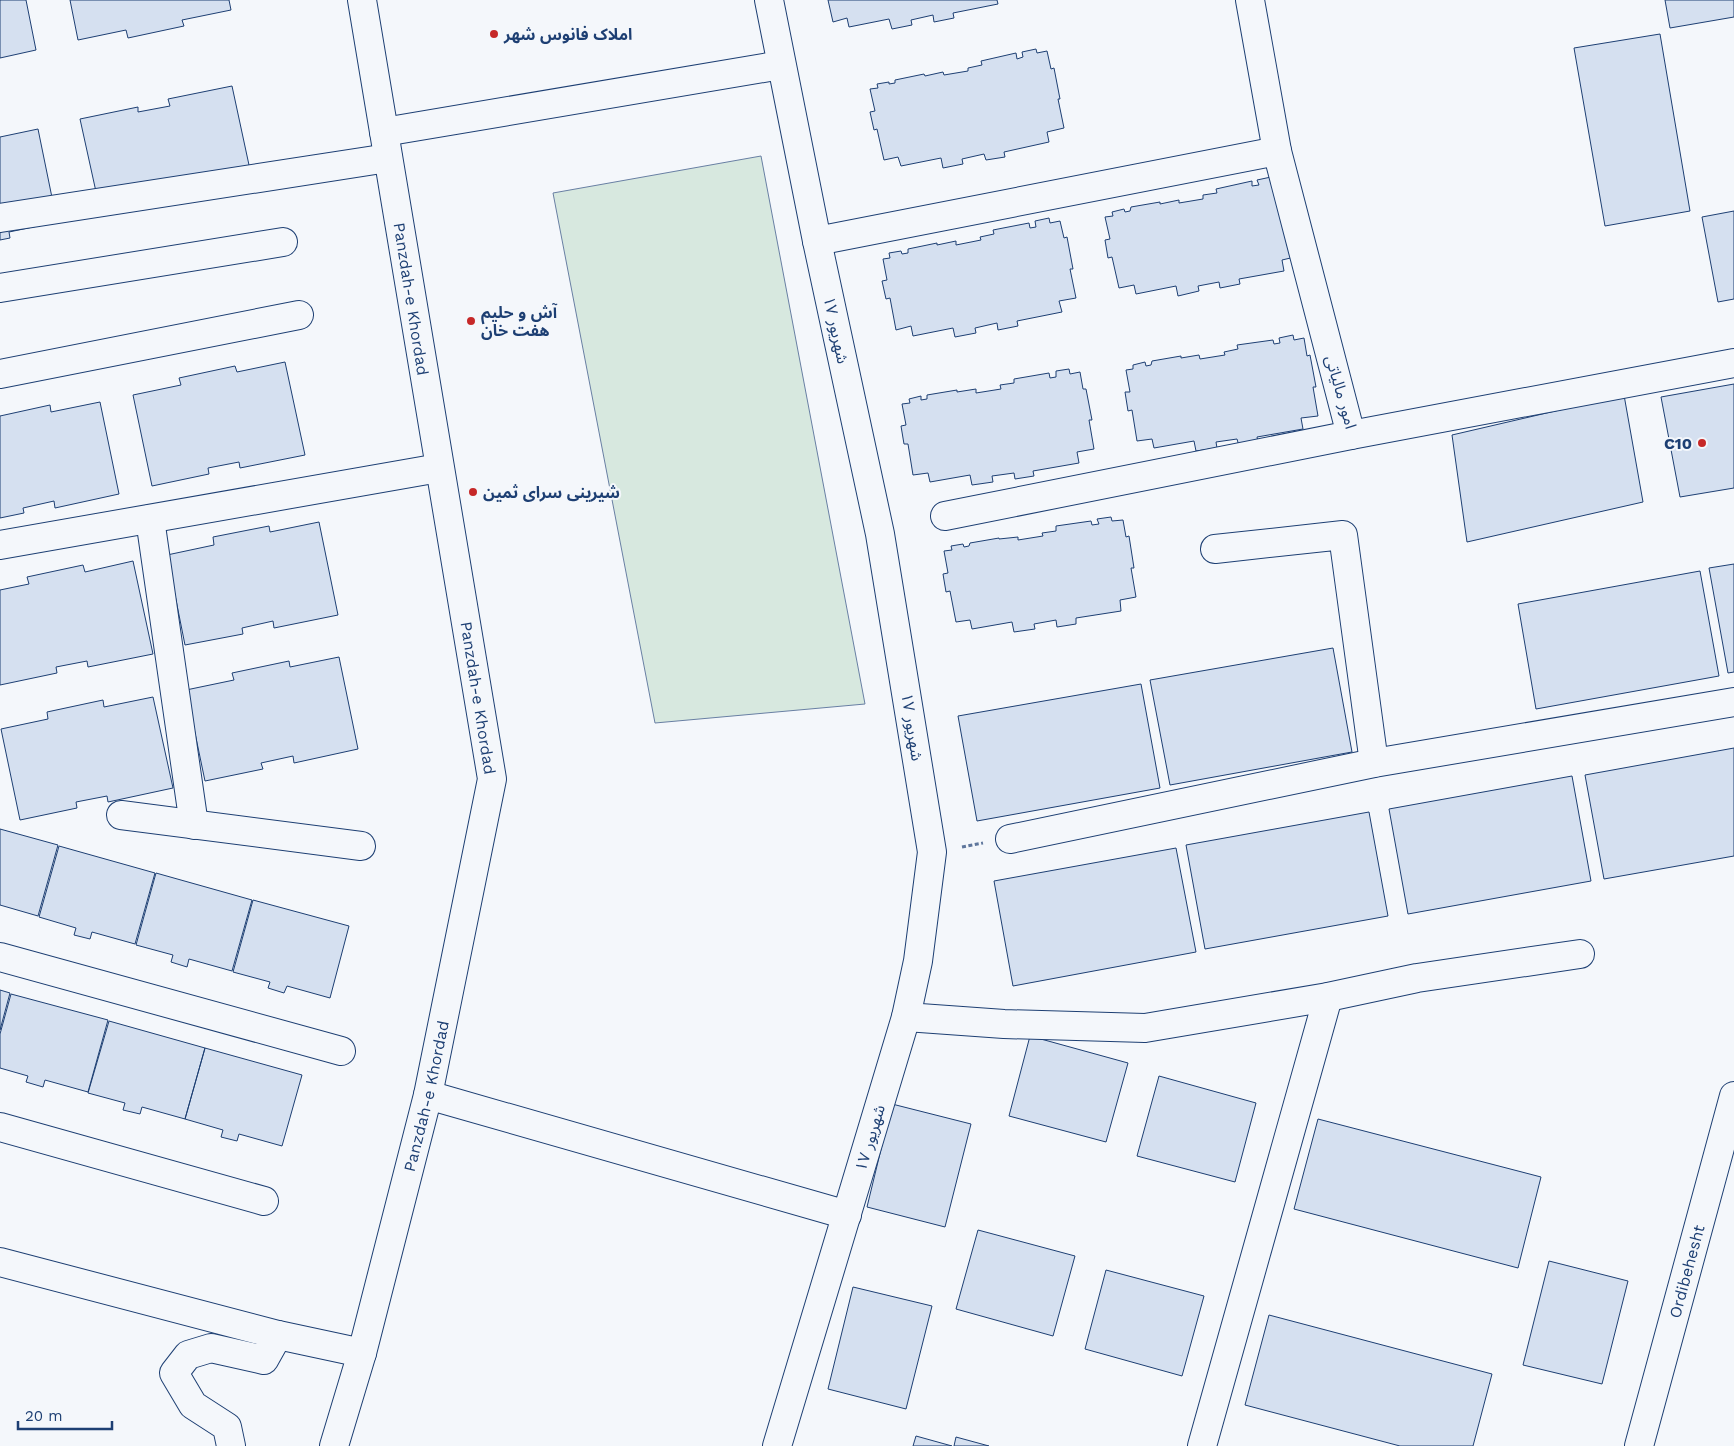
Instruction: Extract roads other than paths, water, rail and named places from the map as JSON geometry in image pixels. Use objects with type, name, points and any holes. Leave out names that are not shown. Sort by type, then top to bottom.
[{"type":"street","name":"Panzdah-e Khordad","points":[[334,1446],[362,1353],[428,1096],[492,779],[362,0]]},
{"type":"street","name":"۱۷ شهریور","points":[[769,0],[817,241],[880,534],[932,852],[918,961],[906,1017],[777,1446]]},
{"type":"street","name":"امور مالیاتی","points":[[1250,0],[1277,150],[1351,435],[1734,363]]},
{"type":"street","points":[[0,218],[386,145],[781,66]]},
{"type":"street","points":[[817,241],[1277,150]]},
{"type":"street","points":[[0,288],[283,242]]},
{"type":"street","points":[[0,374],[299,315]]},
{"type":"street","points":[[945,516],[1351,435]]},
{"type":"street","points":[[0,545],[439,468]]},
{"type":"street","points":[[150,519],[194,824]]},
{"type":"street","points":[[1215,549],[1343,535],[1374,763]]},
{"type":"street","points":[[1010,839],[1374,763],[1734,702]]},
{"type":"street","points":[[120,815],[361,846]]},
{"type":"street","points":[[906,1017],[1004,1024],[1145,1028],[1328,997],[1417,978],[1580,954]]},
{"type":"street","points":[[0,957],[341,1050]]},
{"type":"street","points":[[1202,1446],[1328,997]]},
{"type":"street","points":[[428,1096],[847,1215]]},
{"type":"street","name":"Ordibehesht","points":[[1640,1446],[1734,1096]]},
{"type":"street","points":[[0,1127],[264,1201]]},
{"type":"street","points":[[0,1262],[278,1335],[362,1353]]},
{"type":"street","points":[[231,1446],[227,1427],[193,1404],[174,1373],[188,1355],[211,1348],[264,1360],[278,1335]]},
{"type":"place","name":"املاک فانوس شهر","points":[[494,34]]},
{"type":"place","name":"آش و حلیم هفت خان","points":[[471,321]]},
{"type":"place","name":"C10","points":[[1702,443]]},
{"type":"place","name":"شیرینی سرای ثمین","points":[[473,492]]}]
